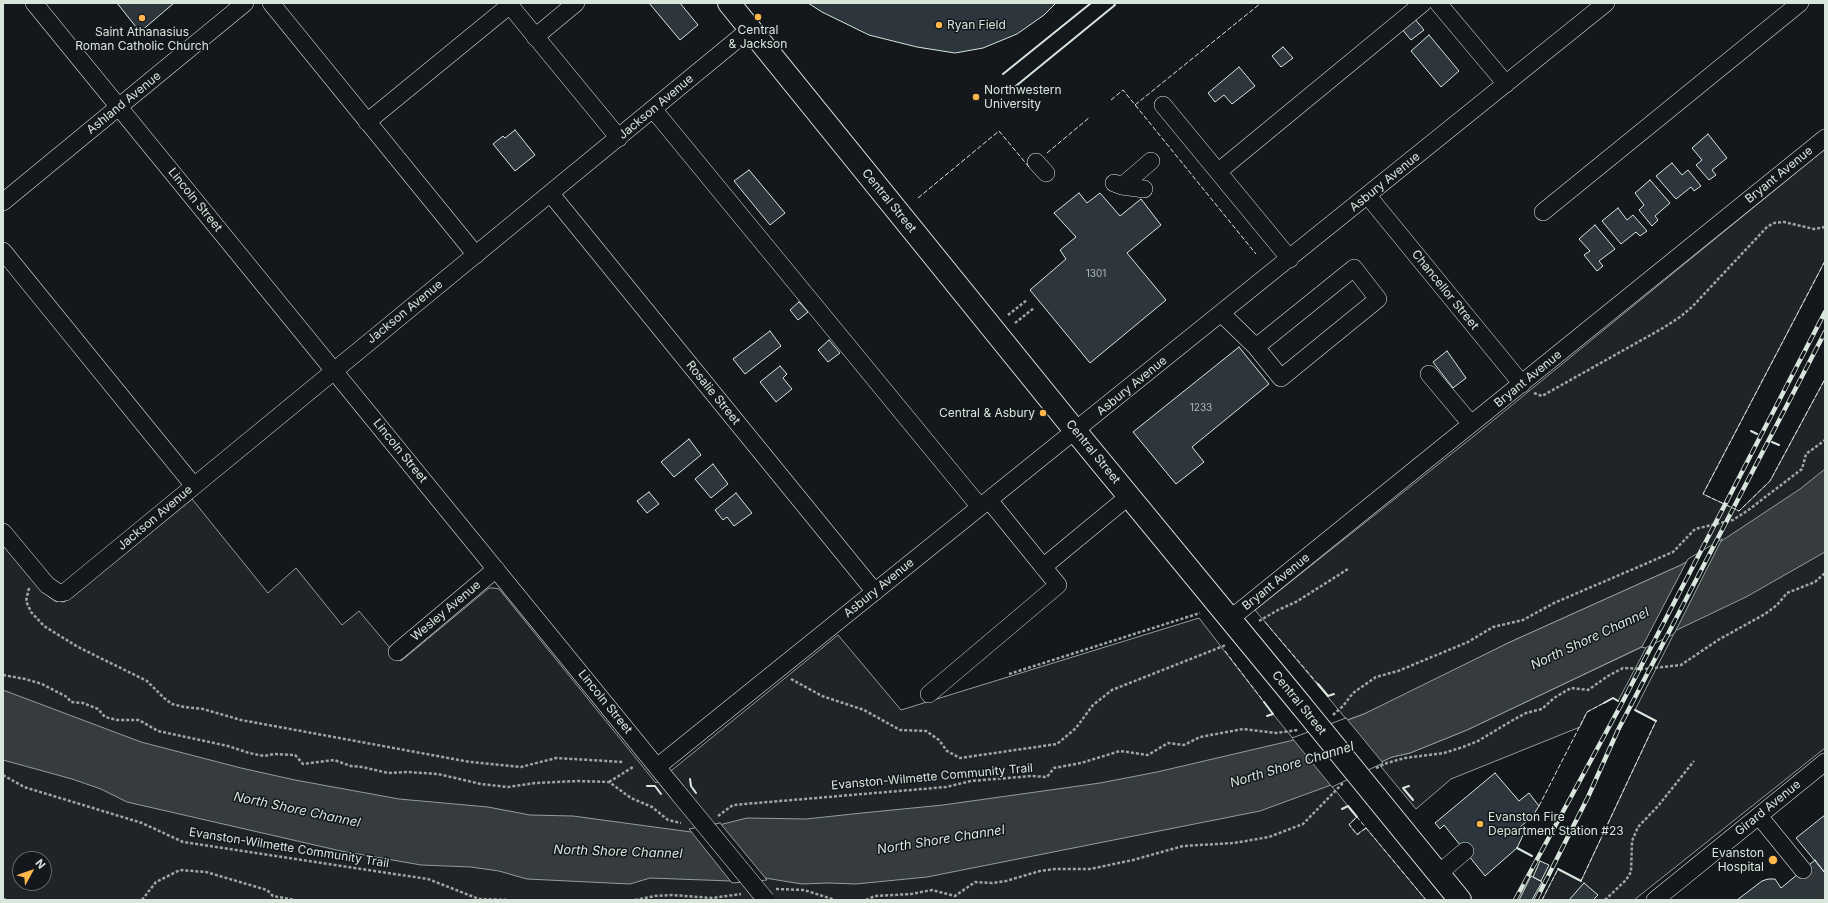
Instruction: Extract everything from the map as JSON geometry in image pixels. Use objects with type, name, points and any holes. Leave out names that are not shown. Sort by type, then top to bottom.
[{"type":"main road","name":"Central Street","points":[[729,3],[1075,431],[1460,900]]},
{"type":"street","name":"Lincoln Street","points":[[34,3],[679,794],[769,895]]},
{"type":"street","name":"Ashland Avenue","points":[[3,202],[245,3]]},
{"type":"street","points":[[271,3],[476,255]]},
{"type":"street","points":[[535,37],[576,3]]},
{"type":"street","points":[[1219,171],[1423,3]]},
{"type":"street","points":[[1438,3],[1506,84]]},
{"type":"street","name":"Asbury Avenue","points":[[657,767],[1222,314],[1606,3]]},
{"type":"street","points":[[1543,212],[1800,3]]},
{"type":"street","points":[[368,122],[509,4],[619,138]]},
{"type":"street","name":"Jackson Avenue","points":[[36,572],[47,585],[59,592],[65,592],[750,29]]},
{"type":"street","points":[[1164,105],[1290,259]]},
{"type":"street","points":[[653,109],[985,504],[1058,585],[929,694]]},
{"type":"street","name":"Bryant Avenue","points":[[1230,619],[1825,138]]},
{"type":"street","points":[[1144,189],[1118,184],[1151,161]]},
{"type":"street","name":"Rosalie Street","points":[[551,194],[875,592]]},
{"type":"street","name":"Chancellor Street","points":[[1368,196],[1522,384]]},
{"type":"street","points":[[3,251],[194,486]]},
{"type":"street","points":[[1222,314],[1256,347],[1282,378],[1378,299],[1354,268],[1256,347]]},
{"type":"street","points":[[1429,374],[1471,424]]},
{"type":"street","points":[[1043,567],[1129,496]]},
{"type":"street","points":[[3,532],[36,572]]},
{"type":"street","name":"Wesley Avenue","points":[[396,652],[496,569]]},
{"type":"street","name":"Girard Avenue","points":[[1655,900],[1825,762]]},
{"type":"street","points":[[1759,816],[1802,870]]},
{"type":"street","points":[[1438,874],[1465,851]]},
{"type":"path","points":[[1522,384],[1536,395],[1542,396],[1663,328],[1692,307],[1767,227],[1774,223],[1784,222],[1814,229],[1825,227]]},
{"type":"path","points":[[1008,315],[1027,300]]},
{"type":"path","points":[[1015,323],[1034,308]]},
{"type":"path","points":[[1327,719],[1343,706],[1353,693],[1376,677],[1398,671],[1468,642],[1493,627],[1523,620],[1554,603],[1673,552],[1695,529],[1733,520],[1802,469],[1806,454],[1825,440]]},
{"type":"path","points":[[1259,621],[1296,602],[1348,569]]},
{"type":"path","points":[[36,572],[28,590],[26,601],[31,612],[44,626],[78,647],[147,681],[172,704],[203,709],[241,720],[470,762],[521,767],[556,758],[623,762]]},
{"type":"path","points":[[1009,674],[1200,613]]},
{"type":"path","points":[[791,679],[822,696],[864,710],[900,730],[926,731],[939,740],[947,751],[960,758],[1057,744],[1076,728],[1093,706],[1112,690],[1226,645]]},
{"type":"path","points":[[3,675],[42,684],[67,697],[71,702],[83,703],[98,709],[105,716],[117,720],[139,720],[158,731],[228,746],[264,756],[274,754],[295,755],[304,764],[334,760],[351,766],[388,773],[407,772],[438,774],[481,784],[508,787],[535,783],[578,781],[608,782],[633,767]]},
{"type":"path","name":"Evanston-Wilmette Community Trail","points":[[712,817],[719,816],[733,805],[946,787],[978,780],[1032,776],[1047,777],[1054,768],[1081,763],[1120,751],[1148,755],[1168,743],[1184,745],[1200,738],[1243,728],[1276,733],[1306,729]]},
{"type":"path","points":[[1605,900],[1626,880],[1631,872],[1632,841],[1638,827],[1658,806],[1694,761]]},
{"type":"path","name":"Evanston-Wilmette Community Trail","points":[[3,775],[24,786],[142,823],[183,842],[428,879],[479,899],[508,900]]},
{"type":"path","points":[[608,782],[631,798],[652,807],[668,820],[682,823]]},
{"type":"path","points":[[142,900],[156,882],[180,870],[206,872],[267,890],[273,896],[295,900]]},
{"type":"path","points":[[769,895],[780,888],[804,890],[835,900]]},
{"type":"path","points":[[635,900],[655,896],[672,895],[712,898],[748,893]]},
{"type":"shaded area","points":[[1825,149],[1825,261],[1703,494],[1739,511],[1770,481],[1825,379],[1825,748],[1634,900],[1542,900],[1558,869],[1581,881],[1656,721],[1635,710],[1720,543],[1681,565],[1508,643],[1423,687],[1364,714],[1347,720],[1255,610],[1479,432]]},
{"type":"shaded area","points":[[192,499],[268,593],[296,568],[342,625],[359,611],[401,661],[489,588],[499,589],[656,783],[838,635],[901,710],[1199,618],[1273,714],[1357,817],[1349,825],[1357,834],[1366,828],[1426,900],[3,900],[3,544],[48,596],[55,601],[64,602]]},
{"type":"shaded area","points":[[1642,647],[1646,648],[1618,701],[1613,698],[1587,712],[1580,727],[1451,779],[1416,809],[1378,763],[1392,757],[1410,753],[1467,730]]},
{"type":"water","name":"North Shore Channel","points":[[1825,469],[1825,552],[1746,597],[1467,730],[1410,753],[1392,757],[1331,785],[1260,811],[927,877],[856,884],[802,884],[765,878],[731,881],[650,878],[630,884],[527,879],[499,871],[471,867],[421,865],[341,851],[127,802],[101,789],[72,779],[3,760],[3,690],[141,742],[241,768],[295,780],[399,799],[488,807],[530,815],[573,816],[691,832],[747,818],[806,819],[943,805],[1100,783],[1157,772],[1294,740],[1364,714],[1508,643],[1681,565],[1720,542],[1800,489]]},
{"type":"pier","points":[[1722,539],[1674,634],[1645,648],[1642,647],[1688,559]]},
{"type":"pier","points":[[1346,718],[1383,763],[1332,787],[1292,738]]},
{"type":"pier","points":[[720,823],[767,880],[732,883],[689,829]]},
{"type":"building","name":"Saint Athanasius Roman Catholic Church","points":[[117,3],[174,3],[140,32]]},
{"type":"building","points":[[649,3],[680,3],[698,25],[680,40]]},
{"type":"building","name":"Ryan Field","points":[[808,3],[1056,3],[1044,15],[1017,34],[983,48],[955,53],[917,47],[869,35],[822,12]]},
{"type":"building","points":[[1414,18],[1424,30],[1411,40],[1401,28]]},
{"type":"building","points":[[1429,35],[1459,71],[1441,87],[1411,51]]},
{"type":"building","points":[[1283,47],[1293,58],[1281,67],[1272,56]]},
{"type":"building","points":[[1239,67],[1255,86],[1232,104],[1224,95],[1215,102],[1208,93]]},
{"type":"building","points":[[515,130],[535,155],[515,171],[493,144],[503,136],[505,138]]},
{"type":"building","points":[[1708,134],[1727,158],[1712,170],[1716,175],[1709,180],[1696,165],[1702,160],[1692,148]]},
{"type":"building","points":[[1672,163],[1682,175],[1688,170],[1701,186],[1694,191],[1691,187],[1676,199],[1656,176]]},
{"type":"building","points":[[749,170],[785,213],[770,225],[734,181]]},
{"type":"building","points":[[1650,180],[1670,203],[1655,216],[1658,220],[1652,226],[1639,210],[1644,205],[1635,193]]},
{"type":"building","points":[[1079,193],[1087,203],[1100,193],[1120,216],[1141,199],[1161,225],[1127,253],[1166,300],[1090,363],[1030,290],[1066,259],[1060,250],[1076,237],[1054,213]]},
{"type":"building","points":[[1618,208],[1627,220],[1633,215],[1647,231],[1640,236],[1636,232],[1621,244],[1602,221]]},
{"type":"building","points":[[1595,225],[1615,249],[1599,261],[1603,266],[1597,271],[1584,255],[1590,251],[1579,239]]},
{"type":"building","points":[[799,302],[808,312],[798,320],[790,310]]},
{"type":"building","points":[[770,331],[781,346],[745,374],[733,359]]},
{"type":"building","points":[[829,340],[840,353],[828,362],[818,350]]},
{"type":"building","points":[[1239,347],[1269,384],[1192,447],[1204,462],[1176,484],[1133,432]]},
{"type":"building","points":[[1447,351],[1466,378],[1453,388],[1433,362]]},
{"type":"building","points":[[780,366],[787,374],[783,378],[792,389],[776,402],[760,382]]},
{"type":"building","points":[[689,439],[701,455],[674,477],[661,462]]},
{"type":"building","points":[[713,464],[728,484],[711,498],[695,479]]},
{"type":"building","points":[[649,492],[659,504],[647,513],[637,501]]},
{"type":"building","points":[[736,493],[752,513],[734,526],[727,517],[723,520],[715,510]]},
{"type":"building","name":"Evanston Fire Department Station #23","points":[[1495,773],[1519,801],[1529,793],[1539,806],[1532,817],[1520,827],[1525,831],[1517,848],[1485,876],[1444,825],[1440,829],[1435,823]]},
{"type":"building","points":[[1825,815],[1825,873],[1796,838]]},
{"type":"building","points":[[1815,860],[1825,873],[1825,900],[1737,900],[1762,881],[1768,879],[1775,879],[1781,888]]},
{"type":"building","points":[[1540,861],[1549,865],[1541,881],[1533,877]]},
{"type":"building","points":[[1531,876],[1542,882],[1532,900],[1519,900]]},
{"type":"building","points":[[1584,883],[1598,895],[1593,900],[1569,900]]},
{"type":"tunnel","points":[[1803,870],[1825,898]]},
{"type":"railway","points":[[1515,900],[1622,703],[1825,312]]},
{"type":"railway","points":[[1536,900],[1588,797],[1618,730],[1825,332]]},
{"type":"fence","points":[[1135,105],[1261,3]]},
{"type":"fence","points":[[1111,100],[1123,90],[1256,254]]},
{"type":"fence","points":[[1047,153],[1090,117]]},
{"type":"fence","points":[[918,198],[999,131],[1029,167]]},
{"type":"fence","points":[[1825,261],[1703,494],[1739,511],[1770,481],[1825,379]]},
{"type":"fence","points":[[1265,622],[1318,684]]},
{"type":"fence","points":[[1225,651],[1264,702]]},
{"type":"fence","points":[[1539,806],[1587,712],[1604,703]]},
{"type":"fence","points":[[1581,881],[1656,721]]},
{"type":"fence","points":[[1366,828],[1357,835],[1349,824],[1357,817],[1426,900]]},
{"type":"fence","points":[[1542,900],[1558,869]]},
{"type":"wall","points":[[1003,74],[1091,3]]},
{"type":"wall","points":[[1011,90],[1115,5],[1114,3]]},
{"type":"wall","points":[[1751,431],[1757,434]]},
{"type":"wall","points":[[1772,442],[1779,445]]},
{"type":"wall","points":[[1318,684],[1328,696],[1334,694]]},
{"type":"wall","points":[[1604,703],[1613,698],[1618,701]]},
{"type":"wall","points":[[1264,702],[1273,714],[1267,716]]},
{"type":"wall","points":[[1635,710],[1656,721]]},
{"type":"wall","points":[[690,779],[691,786],[696,793]]},
{"type":"wall","points":[[647,786],[655,786],[661,794]]},
{"type":"wall","points":[[1409,786],[1403,788],[1413,800]]},
{"type":"wall","points":[[1342,809],[1348,806],[1357,817]]},
{"type":"wall","points":[[1517,848],[1532,856]]},
{"type":"wall","points":[[1558,869],[1581,881]]},
{"type":"place","name":"Central & Jackson","points":[[758,17]]},
{"type":"place","name":"Saint Athanasius Roman Catholic Church","points":[[142,18]]},
{"type":"place","name":"Ryan Field","points":[[939,25]]},
{"type":"place","name":"Northwestern University","points":[[976,97]]},
{"type":"place","name":"Central & Asbury","points":[[1043,413]]},
{"type":"place","name":"Evanston Fire Department Station #23","points":[[1480,824]]},
{"type":"place","name":"Evanston Hospital","points":[[1773,860]]}]
